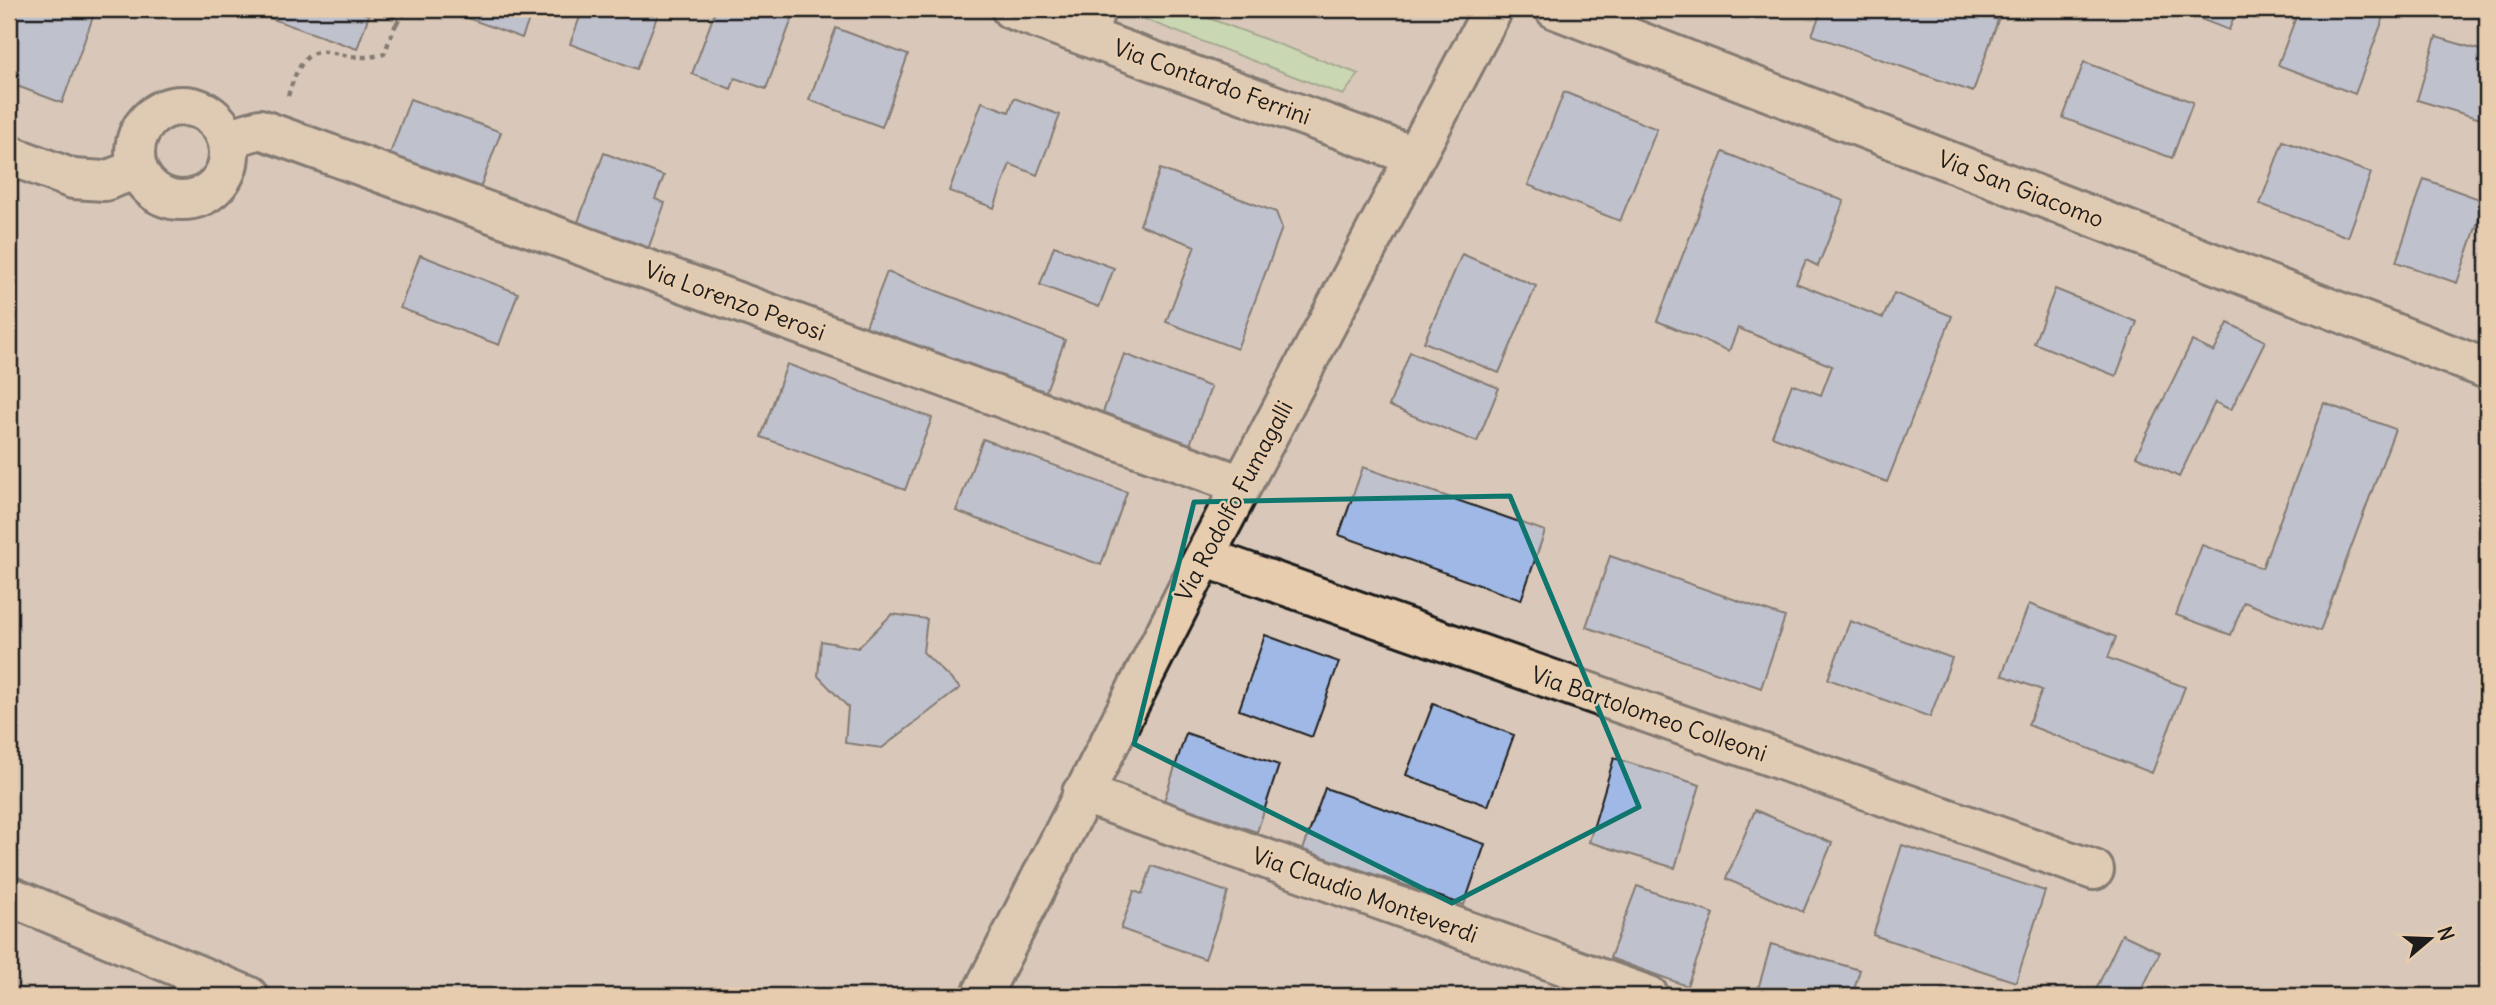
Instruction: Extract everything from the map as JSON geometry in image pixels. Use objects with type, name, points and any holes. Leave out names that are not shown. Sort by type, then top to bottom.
[{"type":"street","name":"Via Contardo Ferrini","points":[[1011,9],[1097,24],[1413,156]]},
{"type":"street","name":"Via Rodolfo Fumagalli","points":[[981,996],[1204,557],[1413,156],[1493,9]]},
{"type":"street","name":"Via San Giacomo","points":[[1555,9],[2487,369]]},
{"type":"street","points":[[184,105],[200,108],[214,117],[227,139],[229,163],[223,178],[211,191],[196,198],[174,200],[158,194],[145,183],[137,169],[135,143],[141,127],[152,115],[167,107],[184,105]]},
{"type":"street","name":"Via Lorenzo Perosi","points":[[227,139],[260,129],[1242,485]]},
{"type":"street","points":[[9,155],[73,179],[105,181],[137,169]]},
{"type":"street","name":"Via Bartolomeo Colleoni","points":[[1204,557],[2095,870]]},
{"type":"street","name":"Via Claudio Monteverdi","points":[[1082,793],[1649,996]]},
{"type":"street","points":[[9,897],[248,996]]},
{"type":"path","points":[[390,9],[396,24]]},
{"type":"path","points":[[286,101],[296,70],[307,55],[322,50],[366,59],[384,54],[396,24],[408,9]]},
{"type":"path","points":[[186,94],[209,103]]},
{"type":"highlighted area","points":[[1510,496],[1639,807],[1452,903],[1134,744],[1194,502]]},
{"type":"green space","points":[[1139,9],[1184,9],[1359,74],[1343,95],[1146,20]]},
{"type":"building","points":[[9,9],[82,9],[94,14],[62,103],[9,83]]},
{"type":"building","points":[[244,9],[353,9],[369,15],[357,49]]},
{"type":"building","points":[[461,9],[533,9],[522,38],[459,15]]},
{"type":"building","points":[[583,9],[660,9],[637,69],[570,44]]},
{"type":"building","points":[[716,9],[773,9],[793,16],[766,89],[735,78],[731,89],[692,74]]},
{"type":"building","points":[[1822,9],[1967,9],[1998,20],[1973,92],[1812,35]]},
{"type":"building","points":[[2175,9],[2237,9],[2229,30]]},
{"type":"building","points":[[2299,9],[2387,9],[2355,94],[2278,65]]},
{"type":"building","points":[[836,28],[908,55],[882,127],[809,100]]},
{"type":"building","points":[[2436,37],[2487,52],[2487,121],[2417,100]]},
{"type":"building","points":[[2084,62],[2193,102],[2172,158],[2063,118]]},
{"type":"building","points":[[1564,92],[1657,129],[1620,221],[1528,185]]},
{"type":"building","points":[[1014,98],[1060,115],[1037,175],[1010,164],[994,208],[949,191],[982,102],[1009,112]]},
{"type":"building","points":[[410,99],[501,132],[477,196],[387,162]]},
{"type":"building","points":[[2283,141],[2371,173],[2348,237],[2260,204]]},
{"type":"building","points":[[1723,152],[1844,201],[1818,266],[1806,260],[1796,283],[1883,318],[1894,293],[1952,316],[1887,482],[1772,436],[1792,384],[1821,395],[1832,366],[1738,328],[1729,351],[1657,321]]},
{"type":"building","points":[[604,153],[664,176],[655,199],[665,203],[647,252],[578,222]]},
{"type":"building","points":[[1160,169],[1276,212],[1282,228],[1237,349],[1166,322],[1195,246],[1140,225]]},
{"type":"building","points":[[2424,179],[2485,201],[2457,283],[2396,262]]},
{"type":"building","points":[[1054,246],[1114,268],[1099,307],[1040,285]]},
{"type":"building","points":[[1462,254],[1536,286],[1499,373],[1424,342]]},
{"type":"building","points":[[420,255],[518,293],[499,345],[400,308]]},
{"type":"building","points":[[887,272],[1065,340],[1044,396],[865,329]]},
{"type":"building","points":[[2055,289],[2137,322],[2116,376],[2034,343]]},
{"type":"building","points":[[2228,323],[2265,341],[2231,410],[2215,402],[2179,477],[2136,456],[2192,341],[2214,352]]},
{"type":"building","points":[[1410,352],[1499,388],[1477,442],[1389,406]]},
{"type":"building","points":[[1124,354],[1211,387],[1188,450],[1101,418]]},
{"type":"building","points":[[787,364],[932,418],[905,490],[761,437]]},
{"type":"building","points":[[2324,403],[2395,429],[2320,631],[2244,602],[2231,635],[2176,615],[2202,545],[2262,568]]},
{"type":"building","points":[[983,439],[1127,492],[1101,565],[956,511]]},
{"type":"building","points":[[1363,467],[1545,531],[1521,600],[1339,535]]},
{"type":"building","points":[[1610,556],[1785,617],[1761,688],[1586,627]]},
{"type":"building","points":[[2029,604],[2116,637],[2108,658],[2185,687],[2152,773],[2028,725],[2042,690],[2002,675]]},
{"type":"building","points":[[892,614],[927,619],[923,652],[960,688],[882,748],[845,743],[848,707],[818,676],[821,641],[858,648]]},
{"type":"building","points":[[1850,621],[1952,658],[1930,717],[1828,679]]},
{"type":"building","points":[[1265,635],[1339,662],[1312,737],[1239,710]]},
{"type":"building","points":[[1433,704],[1514,735],[1488,806],[1406,775]]},
{"type":"building","points":[[1186,733],[1279,765],[1257,832],[1164,801]]},
{"type":"building","points":[[1614,758],[1700,785],[1675,868],[1589,842]]},
{"type":"building","points":[[1325,788],[1485,844],[1464,905],[1303,850]]},
{"type":"building","points":[[1755,810],[1832,843],[1803,912],[1726,879]]},
{"type":"building","points":[[1902,845],[2045,891],[2016,982],[1873,935]]},
{"type":"building","points":[[1152,866],[1228,892],[1205,959],[1121,929],[1134,891],[1142,894]]},
{"type":"building","points":[[1637,886],[1714,914],[1687,986],[1610,958]]},
{"type":"building","points":[[2122,934],[2160,952],[2139,996],[2093,996]]},
{"type":"building","points":[[1771,944],[1860,970],[1852,996],[1756,996]]}]
